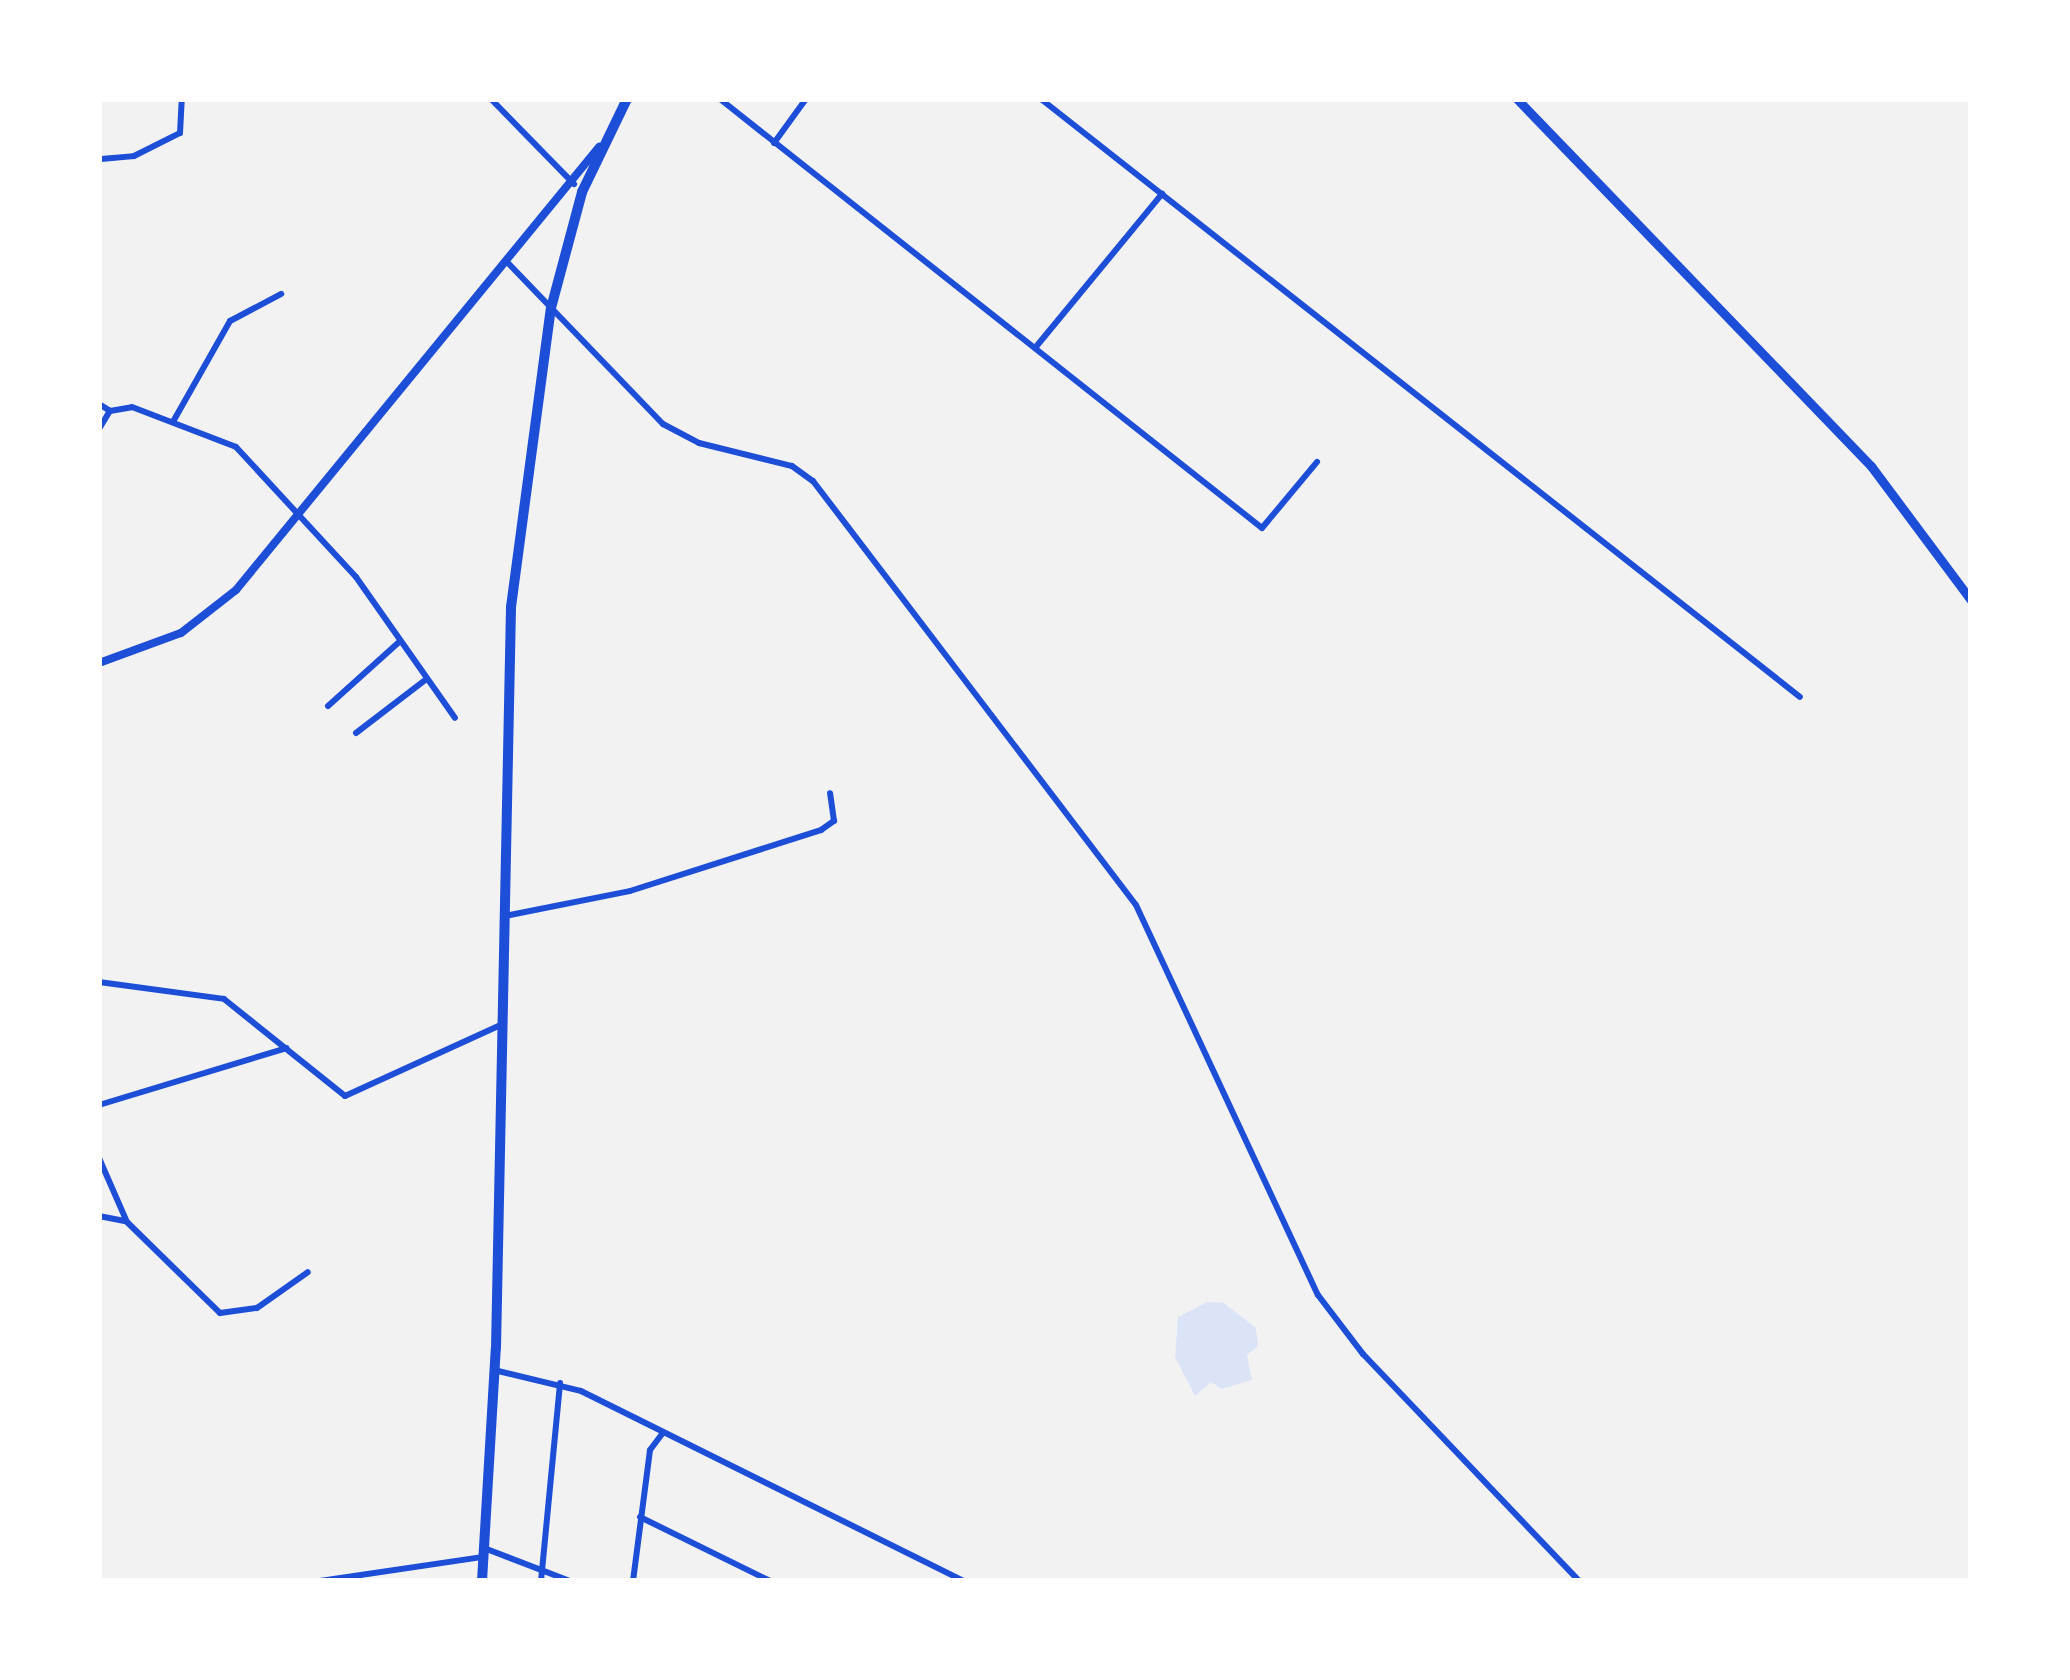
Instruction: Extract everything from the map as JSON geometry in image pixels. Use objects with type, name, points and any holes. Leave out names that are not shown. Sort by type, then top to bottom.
[{"type":"highway","points":[[482,1581],[494,1370],[512,607],[551,308],[582,192],[627,99]]},
{"type":"main road","points":[[1517,99],[1871,466],[1971,600]]},
{"type":"street","points":[[101,159],[134,156],[180,133],[182,99]]},
{"type":"street","points":[[490,99],[574,184]]},
{"type":"street","points":[[721,99],[1262,528],[1317,462]]},
{"type":"street","points":[[774,143],[806,99]]},
{"type":"street","points":[[1041,99],[1800,697]]},
{"type":"street","points":[[99,663],[181,633],[236,590],[574,184],[613,126]]},
{"type":"street","points":[[99,140],[99,203]]},
{"type":"street","points":[[1035,348],[1162,194]]},
{"type":"street","points":[[509,264],[663,424],[699,443],[792,466],[813,481],[1136,905],[1318,1295],[1364,1354],[1579,1581]]},
{"type":"street","points":[[174,420],[230,320],[281,294]]},
{"type":"street","points":[[99,404],[110,411],[132,407],[174,420],[236,447],[356,578],[455,718]]},
{"type":"street","points":[[99,429],[110,411]]},
{"type":"street","points":[[328,706],[399,642]]},
{"type":"street","points":[[356,733],[425,680]]},
{"type":"street","points":[[505,916],[630,891],[810,835],[834,821],[830,793]]},
{"type":"street","points":[[99,982],[210,993],[259,1019],[329,1091],[355,1096],[502,1024]]},
{"type":"street","points":[[99,1105],[287,1048]]},
{"type":"street","points":[[99,1158],[128,1222],[225,1316],[257,1308],[308,1272]]},
{"type":"street","points":[[99,1216],[128,1222]]},
{"type":"street","points":[[494,1370],[560,1383],[963,1581]]},
{"type":"street","points":[[541,1581],[560,1383]]},
{"type":"street","points":[[633,1581],[650,1450],[664,1433]]},
{"type":"street","points":[[640,1517],[770,1581]]},
{"type":"street","points":[[320,1581],[485,1552],[570,1581]]},
{"type":"shaded area","points":[[1207,1302],[1224,1303],[1256,1328],[1258,1346],[1247,1355],[1252,1380],[1222,1389],[1211,1382],[1195,1396],[1175,1357],[1178,1317]]}]
